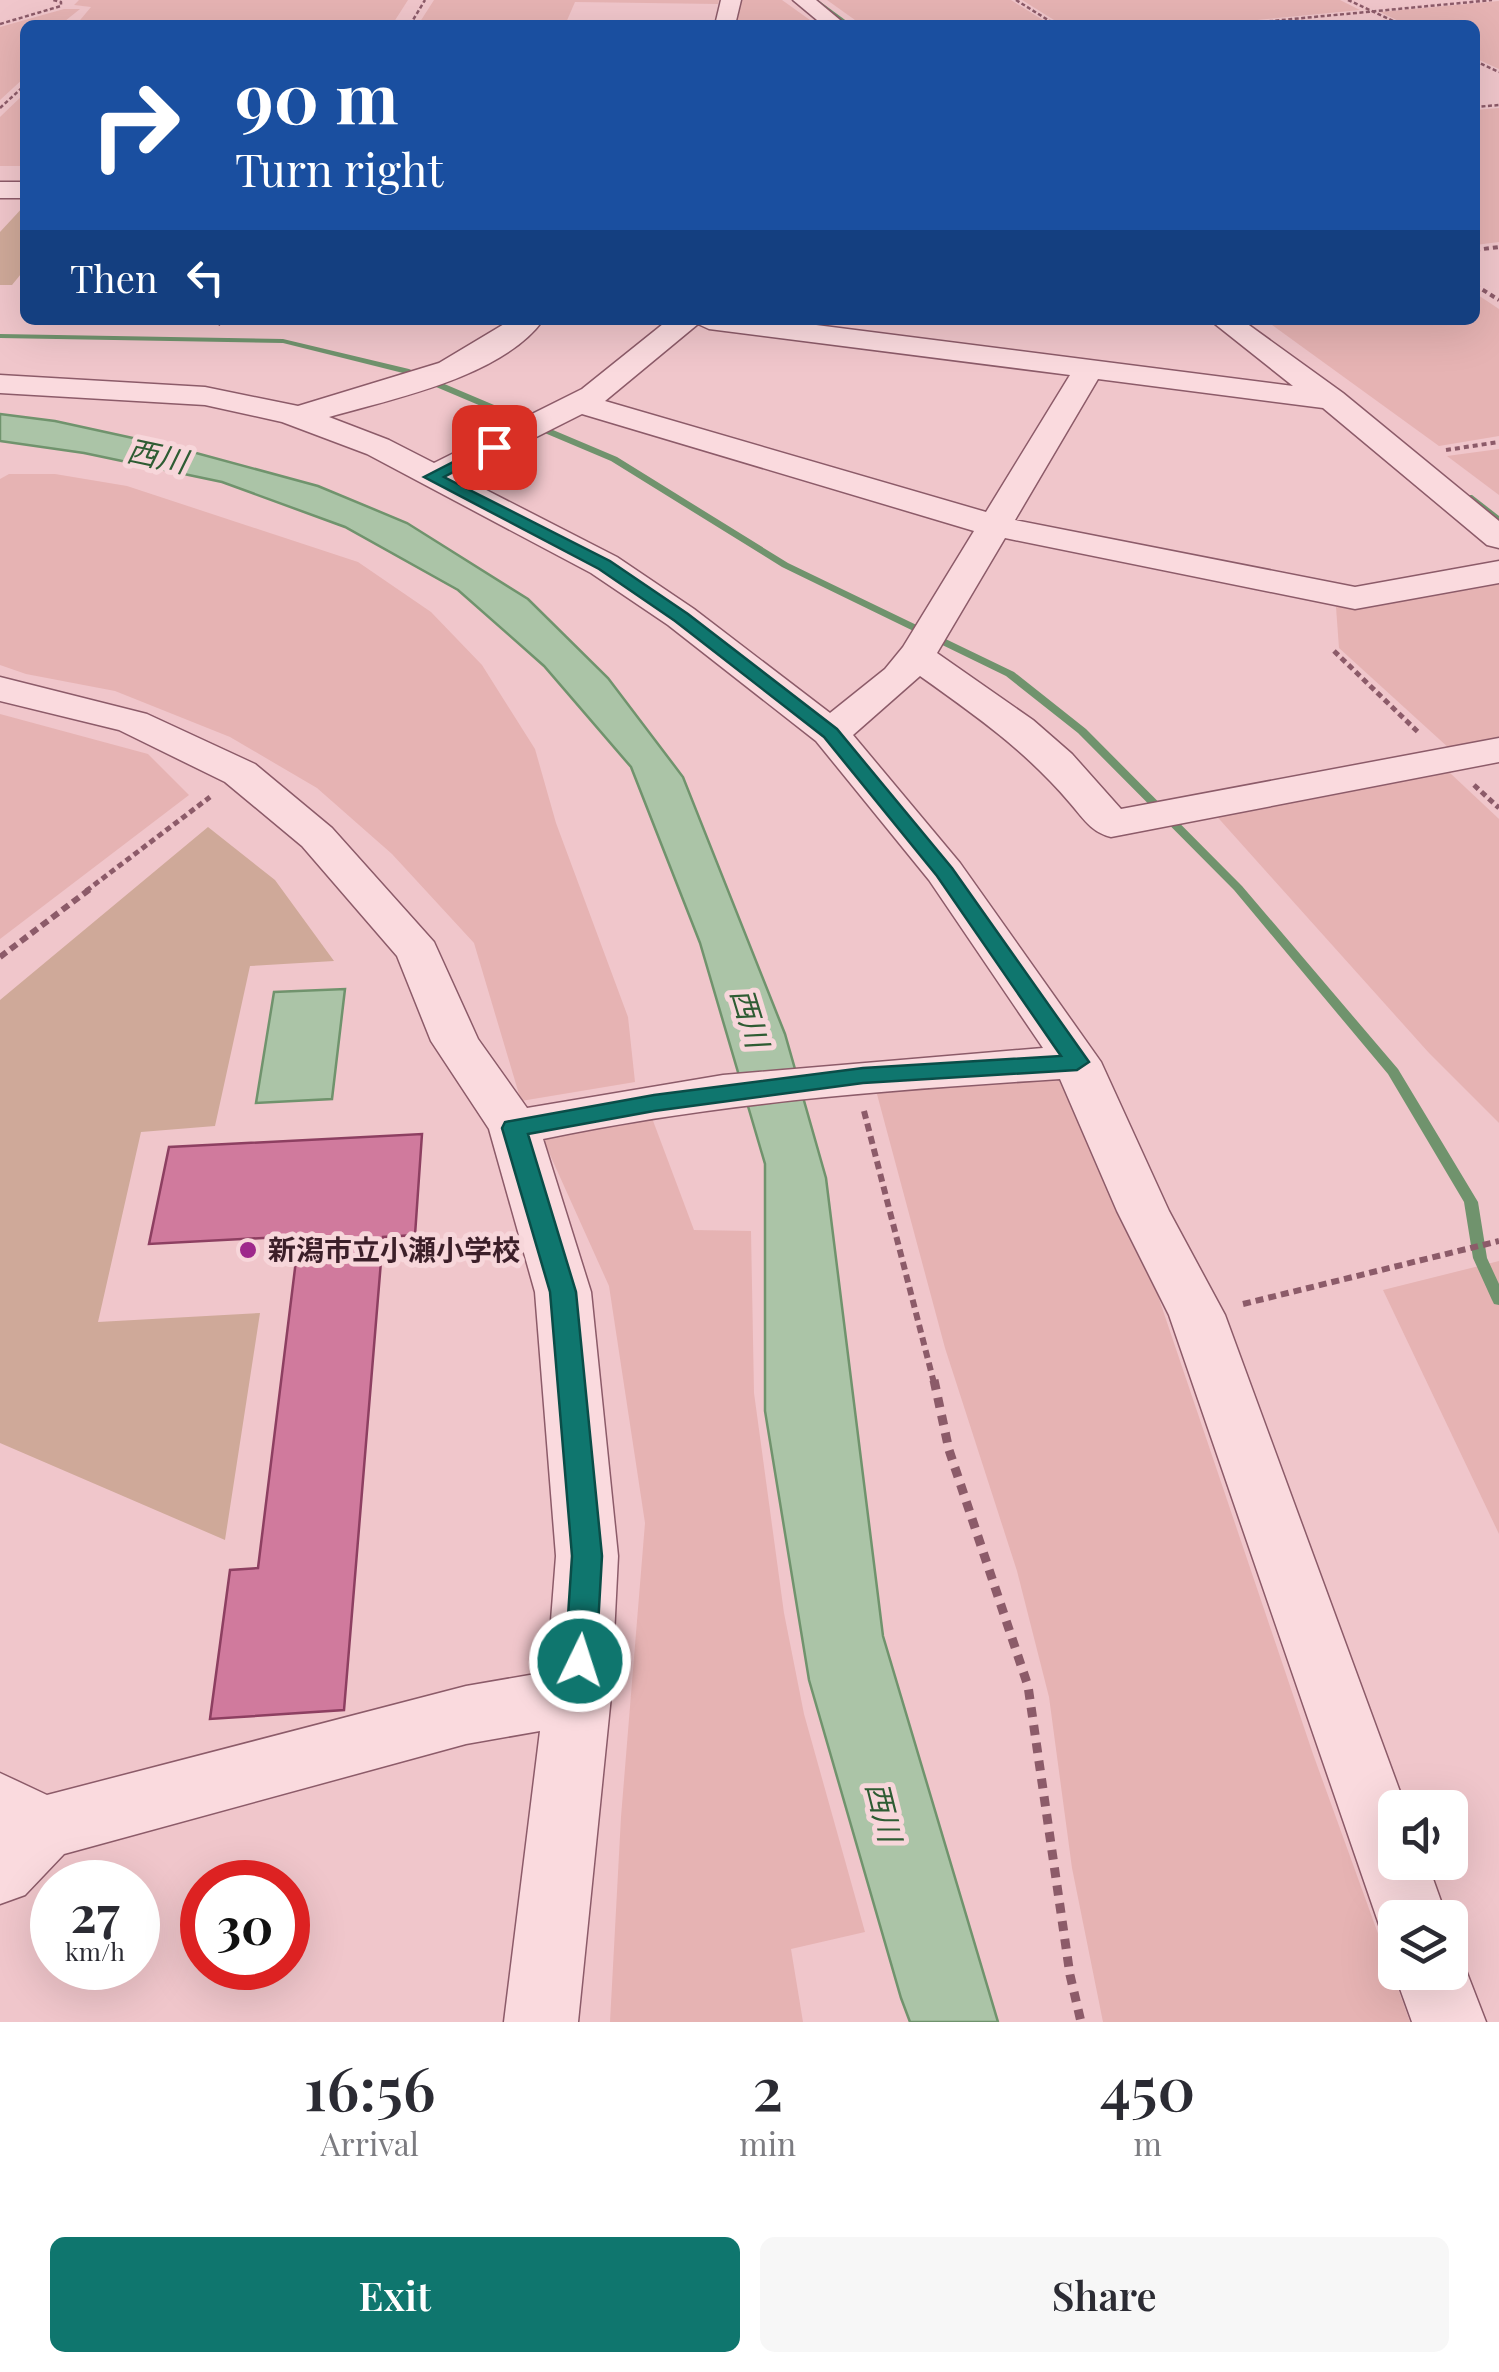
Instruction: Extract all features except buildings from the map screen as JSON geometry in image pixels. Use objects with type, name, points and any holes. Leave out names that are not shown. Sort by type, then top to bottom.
[{"type":"street","points":[[802,0],[829,20]]},
{"type":"street","points":[[299,416],[468,363],[523,325]]},
{"type":"street","points":[[432,477],[578,403],[679,325]]},
{"type":"street","points":[[747,325],[1332,400]]},
{"type":"street","points":[[908,346],[928,325]]},
{"type":"street","points":[[1231,325],[1332,400],[1499,538]]},
{"type":"street","points":[[830,733],[899,678],[1088,370]]},
{"type":"street","points":[[0,384],[206,396],[299,416],[378,447],[604,565],[682,617],[830,733],[944,872],[1077,1062],[1143,1211],[1196,1315],[1405,1900]]},
{"type":"street","points":[[578,403],[995,526],[1355,598],[1499,572]]},
{"type":"street","points":[[915,655],[1019,728],[1112,824],[1499,750]]},
{"type":"street","points":[[0,689],[133,722],[240,773],[317,836],[418,952],[455,1041],[514,1128],[563,1292],[587,1556],[578,1696],[541,2022]]},
{"type":"street","points":[[514,1128],[847,1078],[1077,1062]]},
{"type":"street","points":[[14,1835],[466,1715],[578,1696]]},
{"type":"street","points":[[1437,1990],[1449,2022]]},
{"type":"path","points":[[0,24],[61,6],[61,2],[53,0]]},
{"type":"path","points":[[1016,0],[1048,20]]},
{"type":"path","points":[[1348,0],[1392,20]]},
{"type":"path","points":[[1281,20],[1492,0]]},
{"type":"path","points":[[0,108],[20,90]]},
{"type":"path","points":[[0,957],[240,773]]},
{"type":"path","points":[[847,1078],[859,1093],[920,1316],[949,1450],[1028,1686],[1070,1975],[1082,2022]]},
{"type":"path","points":[[1196,1315],[1499,1241]]},
{"type":"shaded area","points":[[79,0],[408,0],[395,20],[80,20],[91,7],[74,5]]},
{"type":"shaded area","points":[[434,0],[719,0],[718,4],[575,2],[567,20],[421,20]]},
{"type":"shaded area","points":[[737,0],[782,0],[810,20],[733,20]]},
{"type":"shaded area","points":[[827,0],[1011,0],[1043,20],[855,20]]},
{"type":"shaded area","points":[[1022,0],[1340,0],[1360,10],[1257,20],[1054,20]]},
{"type":"shaded area","points":[[1499,1],[1499,69],[1480,60],[1480,20],[1397,20],[1380,12]]},
{"type":"shaded area","points":[[64,9],[80,9],[66,20],[25,20]]},
{"type":"shaded area","points":[[20,21],[20,82],[0,100],[0,27]]},
{"type":"shaded area","points":[[20,98],[20,166],[0,166],[0,117]]},
{"type":"shaded area","points":[[1499,108],[1499,242],[1480,244],[1480,110]]},
{"type":"shaded area","points":[[20,210],[20,275],[12,285],[0,285],[0,232]]},
{"type":"shaded area","points":[[1480,296],[1499,309],[1499,436],[1439,446],[1272,325],[1480,325]]},
{"type":"shaded area","points":[[1499,449],[1499,495],[1447,456]]},
{"type":"shaded area","points":[[9,474],[55,474],[127,486],[358,562],[431,612],[482,665],[535,749],[556,823],[628,1017],[635,1082],[521,1101],[474,943],[392,854],[317,788],[230,737],[115,691],[26,674],[0,665],[0,479]]},
{"type":"shaded area","points":[[1499,580],[1499,739],[1450,749],[1339,648],[1336,607]]},
{"type":"shaded area","points":[[0,714],[148,754],[189,795],[0,939]]},
{"type":"shaded area","points":[[1449,772],[1499,819],[1499,1123],[1429,1053],[1212,811]]},
{"type":"shaded area","points":[[208,827],[275,880],[334,961],[250,966],[215,1126],[141,1132],[98,1322],[260,1313],[225,1540],[0,1443],[0,1000]]},
{"type":"shaded area","points":[[1072,1073],[1151,1275],[1378,1934],[1378,1990],[1398,1990],[1410,2022],[1103,2022],[1072,1868],[1049,1697],[1017,1571],[945,1348],[874,1083]]},
{"type":"shaded area","points":[[652,1118],[694,1230],[751,1231],[754,1393],[784,1613],[804,1714],[865,1932],[791,1949],[803,2022],[610,2022],[621,1817],[645,1523],[609,1286],[542,1137]]},
{"type":"shaded area","points":[[1499,1261],[1499,1534],[1383,1290]]},
{"type":"water","name":"西川","points":[[0,414],[55,421],[174,447],[318,486],[407,523],[528,599],[608,678],[683,777],[785,1034],[826,1178],[883,1636],[998,2022],[910,2022],[901,1998],[809,1680],[765,1411],[765,1164],[700,943],[631,767],[544,666],[458,590],[345,527],[222,482],[84,453],[0,441]]},
{"type":"water","points":[[345,989],[332,1099],[256,1103],[274,992]]},
{"type":"waterway","points":[[815,0],[842,20]]},
{"type":"waterway","points":[[0,336],[283,341],[406,371],[614,459],[785,565],[1010,674],[1082,731],[1238,888],[1393,1072],[1471,1202],[1480,1258],[1499,1300]]},
{"type":"waterway","points":[[1469,497],[1499,520]]},
{"type":"place","name":"新潟市立小瀬小学校","points":[[248,1250]]},
{"type":"route","points":[[494,447],[432,477],[547,532],[604,565],[682,617],[830,733],[944,872],[1077,1062],[863,1076],[654,1103],[514,1128],[563,1292],[587,1556],[580,1661]]}]
